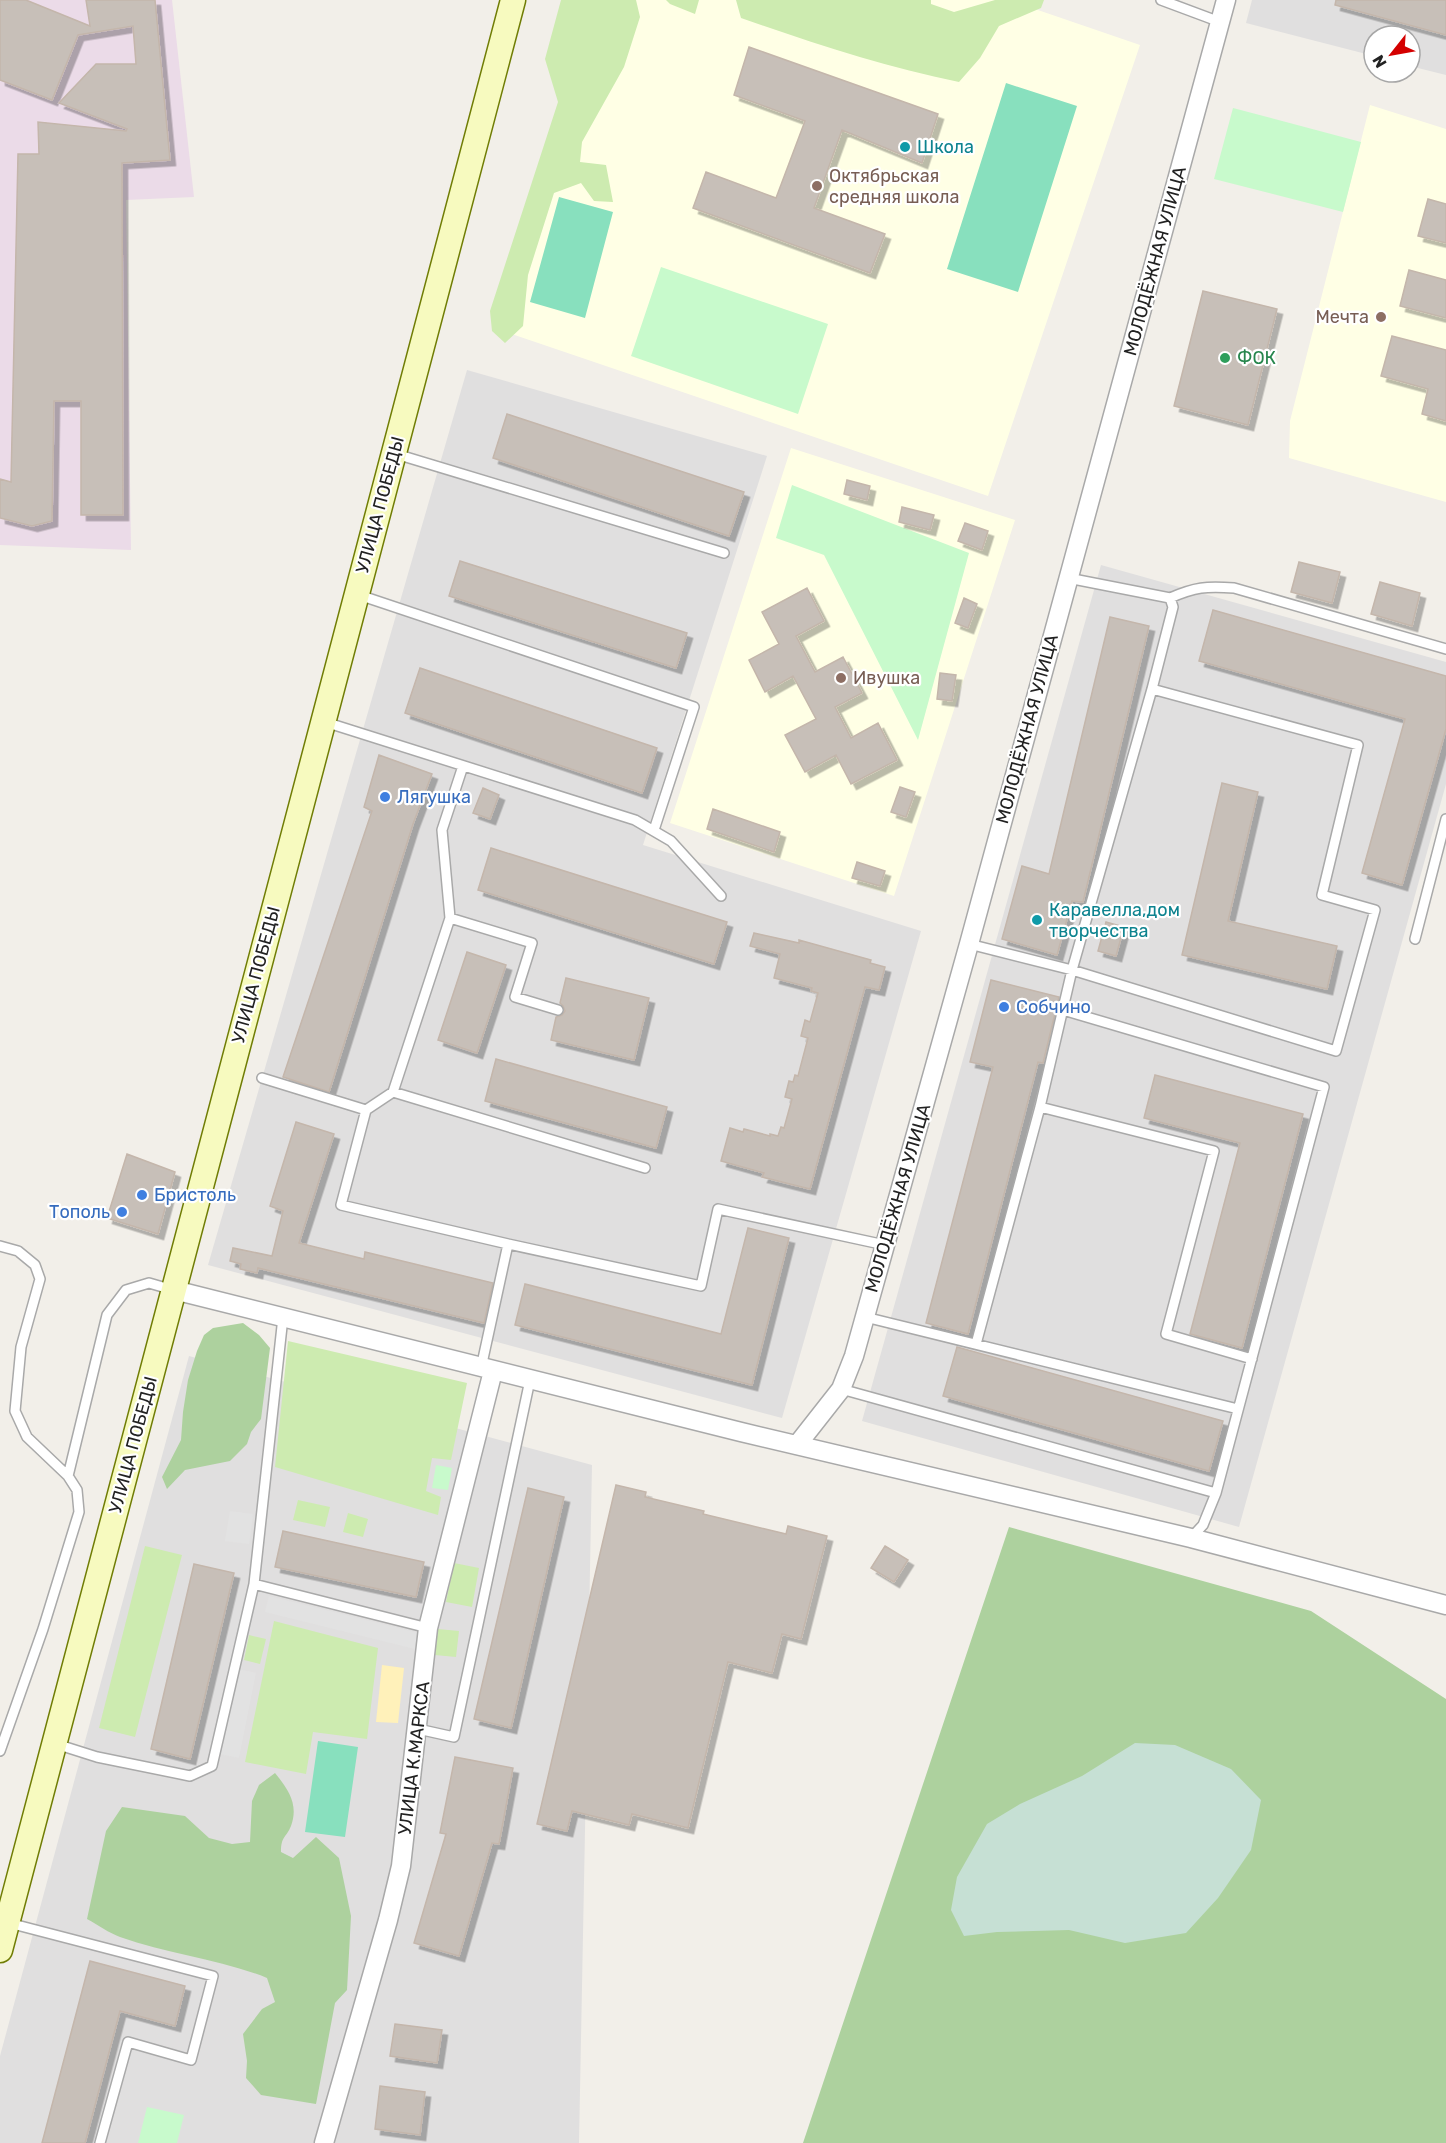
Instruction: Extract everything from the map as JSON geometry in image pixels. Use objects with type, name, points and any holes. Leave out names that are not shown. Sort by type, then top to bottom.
[{"type":"street","name":"УЛИЦА ПОБЕДЫ","points":[[0,1950],[4,1915],[56,1744],[513,0]]},
{"type":"street","name":"МОЛОДЁЖНАЯ УЛИЦА","points":[[797,1445],[841,1389],[854,1356],[969,944],[1226,0]]},
{"type":"street","points":[[174,1290],[487,1370],[1191,1538],[1446,1605]]},
{"type":"street","name":"УЛИЦА К.МАРКСА","points":[[324,2143],[388,1920],[398,1877],[418,1729],[428,1628],[487,1370]]},
{"type":"lane","points":[[1161,0],[1220,22]]},
{"type":"lane","points":[[393,453],[724,553]]},
{"type":"lane","points":[[1068,578],[1170,598],[1192,589],[1210,586],[1234,588],[1446,649]]},
{"type":"lane","points":[[356,594],[694,706],[654,830]]},
{"type":"lane","points":[[976,1344],[1040,1107],[1072,970],[1152,689],[1173,607],[1170,598]]},
{"type":"lane","points":[[969,944],[1072,970],[1336,1052],[1375,910],[1322,895],[1358,745],[1152,689]]},
{"type":"lane","points":[[323,721],[635,819],[671,841],[721,896]]},
{"type":"lane","points":[[463,766],[442,830],[450,918],[393,1092],[366,1110],[341,1205],[701,1286],[718,1209],[885,1245]]},
{"type":"lane","points":[[1415,939],[1446,819]]},
{"type":"lane","points":[[450,918],[532,943],[515,997],[558,1010]]},
{"type":"lane","points":[[1063,1011],[1324,1087],[1216,1493],[1203,1525],[1191,1538]]},
{"type":"lane","points":[[262,1078],[366,1110]]},
{"type":"lane","points":[[393,1092],[645,1168]]},
{"type":"lane","points":[[1040,1107],[1214,1151],[1166,1334],[1252,1359]]},
{"type":"lane","points":[[487,1370],[508,1244]]},
{"type":"lane","points":[[0,1246],[18,1251],[35,1265],[40,1279],[21,1347],[15,1411],[27,1437],[68,1476],[77,1490],[79,1512],[44,1629],[0,1751]]},
{"type":"lane","points":[[68,1476],[107,1315],[126,1290],[148,1283],[174,1290]]},
{"type":"lane","points":[[56,1744],[97,1756],[190,1776],[212,1766],[254,1584],[283,1317]]},
{"type":"lane","points":[[865,1317],[1238,1409]]},
{"type":"lane","points":[[418,1729],[454,1737],[530,1380]]},
{"type":"lane","points":[[841,1389],[1216,1493]]},
{"type":"lane","points":[[254,1584],[428,1628]]},
{"type":"lane","points":[[4,1915],[213,1976],[191,2060],[128,2042],[100,2143]]},
{"type":"shaded area","points":[[0,0],[172,0],[194,197],[126,200],[131,550],[0,545]]},
{"type":"shaded area","name":"Октябрьская средняя школа","points":[[605,0],[1009,0],[1140,45],[988,496],[494,328]]},
{"type":"shaded area","points":[[1252,0],[1446,0],[1446,75],[1422,69],[1422,24],[1362,24],[1362,53],[1246,23]]},
{"type":"shaded area","name":"Мечта","points":[[1370,105],[1446,129],[1446,502],[1289,458],[1290,421]]},
{"type":"shaded area","points":[[467,370],[767,456],[643,845],[921,931],[782,1418],[208,1265]]},
{"type":"shaded area","name":"Ивушка","points":[[791,448],[1015,520],[894,896],[670,823]]},
{"type":"shaded area","points":[[1101,565],[1446,662],[1446,784],[1239,1527],[862,1421]]},
{"type":"shaded area","points":[[189,1356],[592,1465],[579,2143],[0,2143],[0,2056]]},
{"type":"shaded area","points":[[230,1511],[253,1514],[249,1544],[225,1541]]},
{"type":"shaded area","points":[[269,1596],[419,1633],[415,1649],[265,1612]]},
{"type":"shaded area","points":[[239,1669],[256,1673],[239,1758],[219,1754]]},
{"type":"shaded area","points":[[1135,1743],[1175,1745],[1231,1769],[1261,1800],[1251,1850],[1218,1898],[1186,1933],[1125,1943],[1069,1930],[997,1932],[964,1936],[951,1910],[957,1877],[987,1824],[1020,1804],[1082,1776]]},
{"type":"green space","points":[[561,0],[636,0],[640,17],[624,67],[582,142],[580,162],[606,165],[613,202],[594,201],[581,183],[554,193],[528,275],[523,326],[505,343],[492,331],[490,311],[558,102],[545,59]]},
{"type":"green space","points":[[666,0],[699,0],[695,14],[670,4]]},
{"type":"green space","points":[[736,0],[931,0],[931,4],[954,12],[995,0],[1044,0],[1041,8],[999,26],[980,58],[959,82],[876,62],[741,18]]},
{"type":"green space","points":[[1006,83],[1077,106],[1018,292],[947,269]]},
{"type":"green space","points":[[1233,108],[1361,142],[1343,212],[1214,179]]},
{"type":"green space","points":[[559,197],[613,212],[585,318],[530,302]]},
{"type":"green space","points":[[661,267],[828,324],[798,414],[631,356]]},
{"type":"green space","points":[[792,485],[969,553],[918,740],[824,555],[776,538]]},
{"type":"green space","points":[[243,1323],[259,1335],[270,1348],[261,1419],[251,1432],[247,1444],[230,1461],[185,1470],[167,1489],[162,1477],[181,1440],[188,1380],[204,1335],[213,1328]]},
{"type":"green space","points":[[288,1341],[467,1383],[451,1460],[432,1458],[426,1491],[441,1497],[438,1515],[275,1467]]},
{"type":"green space","points":[[436,1465],[452,1468],[448,1490],[432,1488]]},
{"type":"green space","points":[[298,1500],[330,1507],[325,1527],[293,1520]]},
{"type":"green space","points":[[348,1513],[368,1519],[363,1537],[343,1532]]},
{"type":"green space","points":[[1009,1527],[1311,1611],[1446,1699],[1446,2143],[803,2143]]},
{"type":"green space","points":[[145,1546],[182,1555],[135,1737],[99,1728]]},
{"type":"green space","points":[[454,1563],[479,1568],[472,1607],[446,1602]]},
{"type":"green space","points":[[274,1621],[378,1648],[367,1739],[313,1732],[306,1774],[245,1762]]},
{"type":"green space","points":[[438,1629],[459,1631],[456,1657],[435,1655]]},
{"type":"green space","points":[[249,1635],[266,1639],[260,1664],[244,1660]]},
{"type":"green space","points":[[318,1741],[358,1747],[345,1837],[305,1832]]},
{"type":"green space","points":[[275,1773],[291,1797],[294,1811],[281,1852],[293,1858],[316,1837],[339,1858],[351,1916],[347,1990],[335,2003],[316,2104],[261,2095],[246,2078],[247,2061],[243,2034],[262,2009],[275,2002],[267,1978],[249,1971],[120,1937],[87,1919],[106,1831],[122,1807],[185,1816],[209,1838],[232,1844],[250,1842],[252,1801],[259,1785]]},
{"type":"green space","points":[[147,2107],[184,2115],[177,2143],[138,2143]]},
{"type":"sand","points":[[382,1665],[404,1668],[398,1723],[376,1722]]},
{"type":"building","points":[[0,0],[26,0],[90,26],[86,0],[155,0],[170,160],[122,163],[123,515],[81,515],[81,401],[54,401],[52,521],[32,526],[0,518],[0,479],[11,482],[18,154],[39,154],[38,122],[126,131],[127,129],[59,103],[96,64],[136,64],[133,26],[78,35],[52,100],[0,80]]},
{"type":"building","points":[[1336,0],[1446,0],[1446,35],[1422,29],[1422,24],[1405,24],[1335,5]]},
{"type":"building","name":"Школа","points":[[749,47],[938,114],[922,163],[842,130],[814,208],[885,234],[870,273],[693,208],[706,172],[776,198],[805,121],[734,95]]},
{"type":"building","points":[[1428,199],[1446,204],[1446,243],[1418,236]]},
{"type":"building","points":[[1409,270],[1446,280],[1446,318],[1400,306]]},
{"type":"building","name":"ФОК","points":[[1203,291],[1277,309],[1248,425],[1174,406]]},
{"type":"building","points":[[1392,336],[1446,350],[1446,421],[1422,414],[1428,389],[1381,376]]},
{"type":"building","points":[[507,414],[744,492],[729,536],[493,458]]},
{"type":"building","points":[[847,480],[870,486],[867,500],[844,494]]},
{"type":"building","points":[[902,507],[934,515],[930,530],[899,522]]},
{"type":"building","points":[[965,523],[988,531],[982,550],[958,541]]},
{"type":"building","points":[[460,561],[687,633],[676,668],[449,596]]},
{"type":"building","points":[[1299,562],[1340,572],[1332,603],[1291,592]]},
{"type":"building","points":[[1380,582],[1420,593],[1412,626],[1371,614]]},
{"type":"building","points":[[807,588],[824,621],[796,636],[815,672],[843,657],[862,693],[835,707],[851,738],[878,723],[897,760],[851,784],[836,755],[805,772],[785,735],[816,719],[793,676],[765,692],[749,660],[779,644],[762,612]]},
{"type":"building","points":[[964,598],[977,604],[968,628],[955,623]]},
{"type":"building","points":[[1213,610],[1446,676],[1446,729],[1402,885],[1362,873],[1405,719],[1199,661]]},
{"type":"building","points":[[1110,617],[1149,626],[1083,902],[1072,901],[1057,955],[1002,939],[1022,866],[1049,874]]},
{"type":"building","points":[[420,668],[657,748],[642,793],[405,713]]},
{"type":"building","points":[[940,673],[956,675],[952,701],[937,699]]},
{"type":"building","points":[[379,755],[432,774],[413,824],[329,1092],[283,1077],[372,811],[364,807]]},
{"type":"building","points":[[1222,783],[1258,792],[1228,921],[1337,946],[1327,989],[1182,955]]},
{"type":"building","points":[[900,787],[915,792],[906,817],[891,812]]},
{"type":"building","points":[[483,788],[499,795],[490,819],[473,813]]},
{"type":"building","points":[[713,809],[780,832],[774,852],[707,829]]},
{"type":"building","points":[[491,848],[727,922],[714,964],[478,890]]},
{"type":"building","points":[[857,862],[885,871],[880,886],[852,878]]},
{"type":"building","points":[[1106,922],[1124,927],[1116,956],[1098,951]]},
{"type":"building","points":[[754,933],[799,943],[799,940],[871,960],[870,963],[885,967],[879,990],[865,987],[810,1189],[762,1177],[764,1173],[721,1161],[730,1128],[743,1132],[744,1129],[778,1136],[781,1127],[784,1128],[792,1099],[785,1097],[789,1081],[793,1082],[795,1075],[798,1076],[808,1038],[801,1036],[805,1020],[810,1022],[818,993],[811,991],[812,988],[774,978],[780,954],[750,946]]},
{"type":"building","points":[[467,952],[506,965],[477,1053],[438,1040]]},
{"type":"building","points":[[566,978],[649,998],[634,1060],[551,1040],[556,1017],[565,1011],[560,1003]]},
{"type":"building","points":[[991,980],[1059,997],[1043,1063],[1038,1062],[968,1334],[926,1323],[993,1067],[970,1062]]},
{"type":"building","points":[[496,1059],[667,1107],[656,1148],[485,1101]]},
{"type":"building","points":[[1155,1075],[1303,1114],[1242,1348],[1190,1334],[1240,1143],[1144,1118]]},
{"type":"building","points":[[296,1122],[334,1134],[299,1243],[364,1259],[365,1252],[493,1283],[484,1323],[258,1268],[257,1273],[240,1269],[241,1264],[230,1261],[233,1248],[272,1256],[283,1211],[270,1206]]},
{"type":"building","name":"Бристоль","points":[[127,1154],[175,1172],[158,1234],[107,1218]]},
{"type":"building","points":[[748,1228],[789,1238],[752,1385],[515,1325],[525,1284],[721,1334]]},
{"type":"building","points":[[957,1347],[1223,1421],[1209,1471],[943,1396]]},
{"type":"building","points":[[616,1485],[646,1492],[645,1497],[704,1511],[703,1514],[786,1534],[788,1526],[827,1536],[801,1639],[782,1634],[772,1673],[728,1662],[688,1828],[632,1814],[629,1825],[572,1811],[567,1831],[537,1824]]},
{"type":"building","points":[[528,1488],[564,1497],[511,1728],[474,1719]]},
{"type":"building","points":[[283,1531],[424,1562],[416,1597],[275,1567]]},
{"type":"building","points":[[885,1546],[908,1560],[894,1582],[871,1568]]},
{"type":"building","points":[[194,1564],[234,1573],[190,1759],[151,1749]]},
{"type":"building","points":[[455,1757],[513,1768],[499,1844],[492,1843],[459,1956],[414,1943],[446,1834],[440,1833]]},
{"type":"building","points":[[90,1961],[185,1986],[175,2026],[120,2011],[85,2143],[42,2143]]},
{"type":"building","points":[[395,2024],[442,2030],[437,2063],[390,2056]]},
{"type":"building","points":[[380,2086],[425,2092],[420,2135],[375,2129]]},
{"type":"place","name":"Школа","points":[[905,147]]},
{"type":"place","name":"Октябрьская средняя школа","points":[[817,186]]},
{"type":"place","name":"Мечта","points":[[1381,317]]},
{"type":"place","name":"ФОК","points":[[1225,358]]},
{"type":"place","name":"Ивушка","points":[[841,678]]},
{"type":"place","name":"Лягушка","points":[[385,797]]},
{"type":"place","name":"Каравелла,дом творчества","points":[[1037,920]]},
{"type":"place","name":"Собчино","points":[[1004,1007]]},
{"type":"place","name":"Бристоль","points":[[142,1195]]},
{"type":"place","name":"Тополь","points":[[122,1212]]}]
